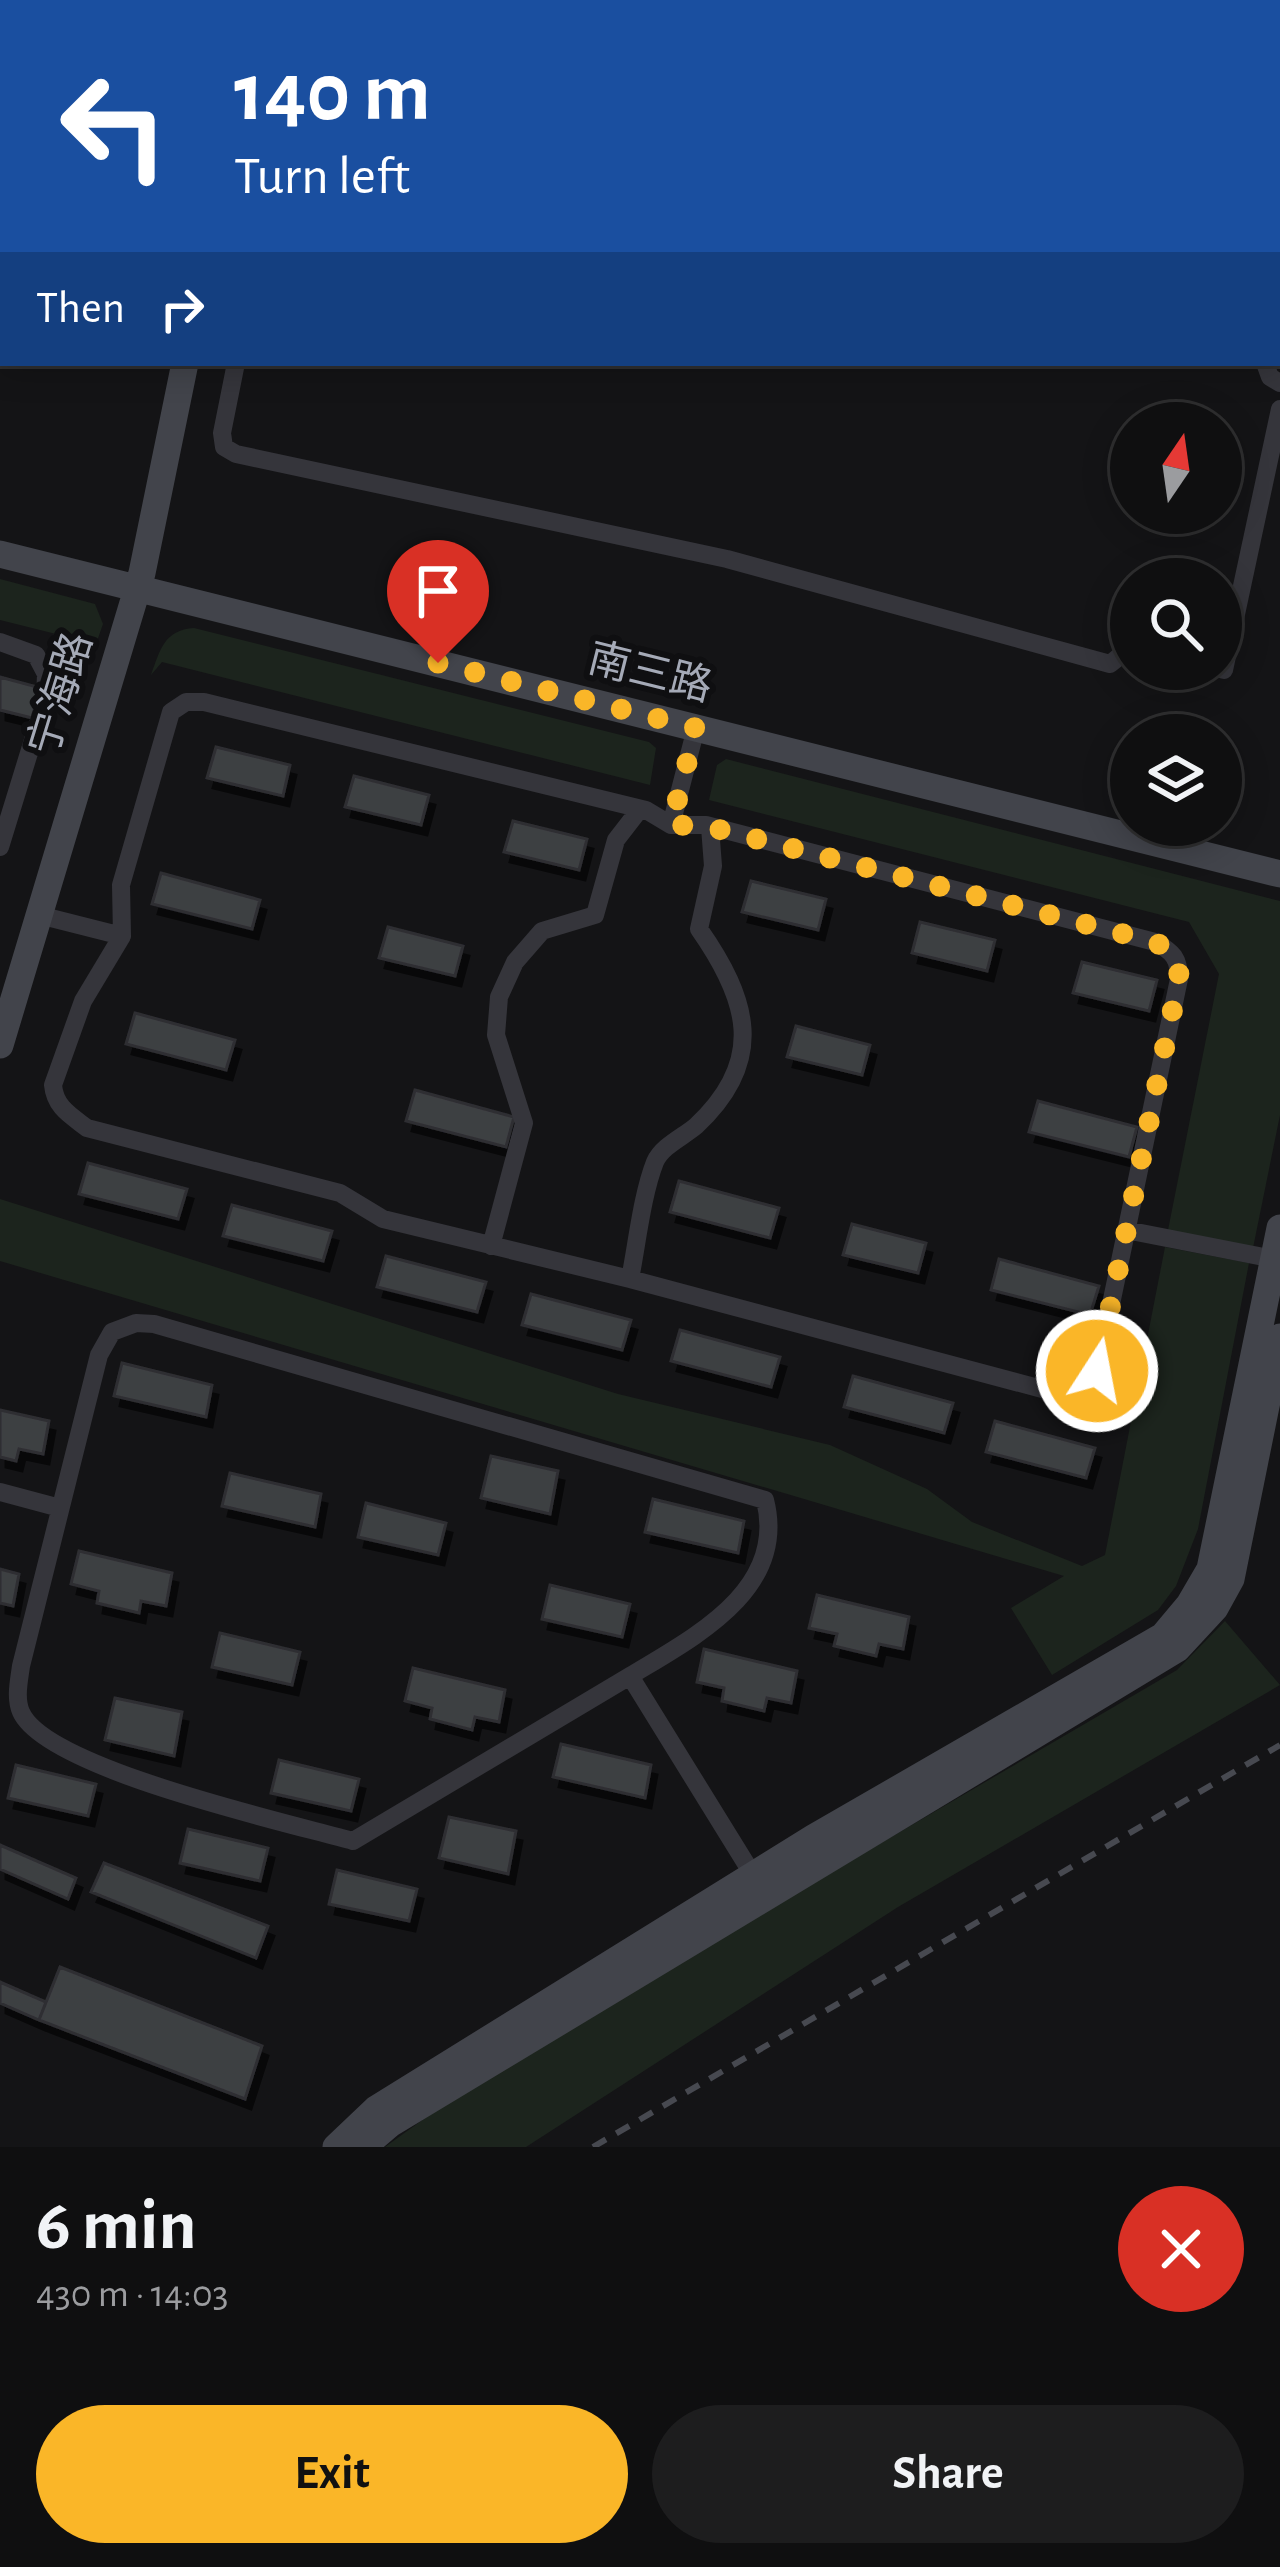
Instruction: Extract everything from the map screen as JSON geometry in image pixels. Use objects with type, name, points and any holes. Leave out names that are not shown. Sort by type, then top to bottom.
[{"type":"street","name":"宁海路","points":[[0,1045],[140,580],[183,366]]},
{"type":"street","points":[[235,366],[222,433],[224,447],[236,454],[728,559],[1110,664]]},
{"type":"street","points":[[1242,586],[1280,410]]},
{"type":"street","name":"南三路","points":[[0,536],[140,580],[696,728],[1280,874]]},
{"type":"street","name":"南三路","points":[[0,554],[140,580],[1110,814]]},
{"type":"street","points":[[0,641],[36,655],[46,674],[45,701],[0,847]]},
{"type":"street","points":[[187,702],[204,702],[640,808],[671,825],[710,827],[1155,942],[1179,962],[1097,1371],[1074,1397],[630,1279],[382,1220],[340,1193],[87,1128],[54,1100],[53,1085],[83,1001],[122,936],[121,886],[171,712],[187,702]]},
{"type":"street","points":[[671,825],[696,728]]},
{"type":"street","points":[[491,1246],[524,1124],[496,1035],[499,997],[515,962],[542,931],[595,916],[616,840],[640,808]]},
{"type":"street","points":[[630,1279],[656,1159],[720,1099],[735,1070],[743,1033],[740,998],[699,929],[713,866],[710,827]]},
{"type":"street","points":[[1240,846],[1280,856]]},
{"type":"street","points":[[39,915],[122,936]]},
{"type":"street","points":[[336,2147],[376,2109],[754,1875],[1163,1636],[1210,1569],[1280,1228]]},
{"type":"street","points":[[1126,1230],[1274,1259]]},
{"type":"street","points":[[136,1323],[154,1324],[766,1500],[770,1517],[766,1547],[754,1578],[735,1605],[708,1628],[630,1676],[353,1841],[105,1770],[29,1725],[19,1709],[21,1666],[99,1355],[112,1332],[136,1323]]},
{"type":"street","points":[[363,2147],[390,2124],[1177,1649],[1215,1608],[1231,1579],[1280,1336]]},
{"type":"street","points":[[0,1492],[60,1508]]},
{"type":"street","points":[[630,1676],[754,1875]]},
{"type":"shaded area","points":[[0,579],[95,604],[103,624],[96,644],[0,620]]},
{"type":"shaded area","points":[[194,628],[649,742],[656,748],[650,785],[162,662],[151,675],[170,637]]},
{"type":"shaded area","points":[[726,759],[1280,901],[1280,1115],[1253,1248],[1168,1230],[1219,974],[1189,922],[709,800],[717,765]]},
{"type":"shaded area","points":[[0,1199],[618,1394],[830,1445],[927,1489],[972,1522],[1082,1566],[1105,1555],[1165,1247],[1249,1263],[1198,1529],[1176,1586],[1158,1610],[1052,1675],[1011,1608],[1064,1576],[0,1261]]},
{"type":"shaded area","points":[[1225,1621],[1280,1685],[898,1907],[526,2147],[385,2147],[489,2072],[1177,1670]]},
{"type":"building","points":[[0,677],[41,688],[32,718],[0,710]]},
{"type":"building","points":[[216,747],[290,765],[283,796],[207,778]]},
{"type":"building","points":[[354,776],[429,795],[421,825],[345,807]]},
{"type":"building","points":[[513,821],[587,839],[579,870],[504,852]]},
{"type":"building","points":[[161,873],[260,900],[252,929],[152,904]]},
{"type":"building","points":[[751,881],[826,899],[818,930],[742,912]]},
{"type":"building","points":[[920,922],[995,940],[987,971],[912,953]]},
{"type":"building","points":[[388,927],[463,946],[455,976],[379,958]]},
{"type":"building","points":[[1082,962],[1157,980],[1149,1011],[1073,993]]},
{"type":"building","points":[[135,1013],[235,1040],[226,1070],[126,1044]]},
{"type":"building","points":[[796,1026],[870,1045],[862,1075],[787,1057]]},
{"type":"building","points":[[415,1090],[514,1117],[506,1147],[406,1121]]},
{"type":"building","points":[[1038,1101],[1137,1127],[1129,1157],[1029,1132]]},
{"type":"building","points":[[88,1163],[187,1189],[178,1219],[79,1194]]},
{"type":"building","points":[[679,1181],[779,1208],[770,1238],[670,1212]]},
{"type":"building","points":[[232,1205],[332,1231],[323,1261],[223,1236]]},
{"type":"building","points":[[852,1224],[926,1243],[918,1273],[843,1255]]},
{"type":"building","points":[[386,1256],[486,1282],[477,1312],[377,1287]]},
{"type":"building","points":[[999,1259],[1099,1286],[1090,1315],[991,1290]]},
{"type":"building","points":[[531,1294],[631,1320],[622,1350],[522,1325]]},
{"type":"building","points":[[680,1330],[780,1357],[771,1387],[671,1361]]},
{"type":"building","points":[[122,1363],[212,1385],[206,1417],[114,1396]]},
{"type":"building","points":[[853,1376],[953,1403],[944,1433],[844,1407]]},
{"type":"building","points":[[0,1410],[49,1421],[43,1454],[19,1449],[16,1461],[0,1457]]},
{"type":"building","points":[[995,1421],[1095,1448],[1086,1478],[986,1452]]},
{"type":"building","points":[[491,1456],[558,1471],[550,1514],[481,1498]]},
{"type":"building","points":[[230,1473],[321,1494],[315,1527],[222,1506]]},
{"type":"building","points":[[653,1499],[744,1521],[738,1553],[645,1532]]},
{"type":"building","points":[[366,1503],[446,1523],[438,1555],[358,1537]]},
{"type":"building","points":[[79,1551],[172,1573],[166,1606],[141,1601],[139,1613],[97,1603],[99,1591],[71,1584]]},
{"type":"building","points":[[0,1569],[19,1574],[13,1606],[0,1603]]},
{"type":"building","points":[[550,1585],[630,1604],[622,1637],[542,1619]]},
{"type":"building","points":[[817,1595],[909,1617],[903,1649],[879,1644],[876,1656],[834,1646],[837,1634],[809,1628]]},
{"type":"building","points":[[220,1633],[300,1652],[292,1685],[212,1667]]},
{"type":"building","points":[[704,1649],[797,1671],[791,1703],[767,1698],[764,1711],[722,1701],[724,1688],[697,1682]]},
{"type":"building","points":[[413,1668],[505,1690],[499,1722],[475,1717],[472,1730],[430,1719],[432,1708],[405,1701]]},
{"type":"building","points":[[115,1698],[182,1712],[174,1756],[105,1740]]},
{"type":"building","points":[[561,1744],[651,1765],[645,1798],[553,1777]]},
{"type":"building","points":[[279,1760],[359,1779],[351,1811],[271,1793]]},
{"type":"building","points":[[16,1765],[96,1784],[88,1816],[8,1798]]},
{"type":"building","points":[[449,1817],[516,1831],[508,1874],[439,1858]]},
{"type":"building","points":[[188,1829],[268,1848],[260,1881],[180,1863]]},
{"type":"building","points":[[0,1845],[76,1878],[68,1899],[0,1869]]},
{"type":"building","points":[[104,1863],[268,1926],[256,1958],[91,1892]]},
{"type":"building","points":[[337,1870],[417,1889],[409,1921],[329,1904]]},
{"type":"building","points":[[60,1967],[262,2046],[245,2099],[39,2020]]},
{"type":"building","points":[[0,1982],[46,2002],[39,2020],[0,2003]]},
{"type":"railway","points":[[593,2147],[1280,1745]]},
{"type":"route","points":[[438,663],[696,728],[671,825],[706,826],[1155,942],[1171,951],[1179,962],[1179,979],[1097,1371]]}]
